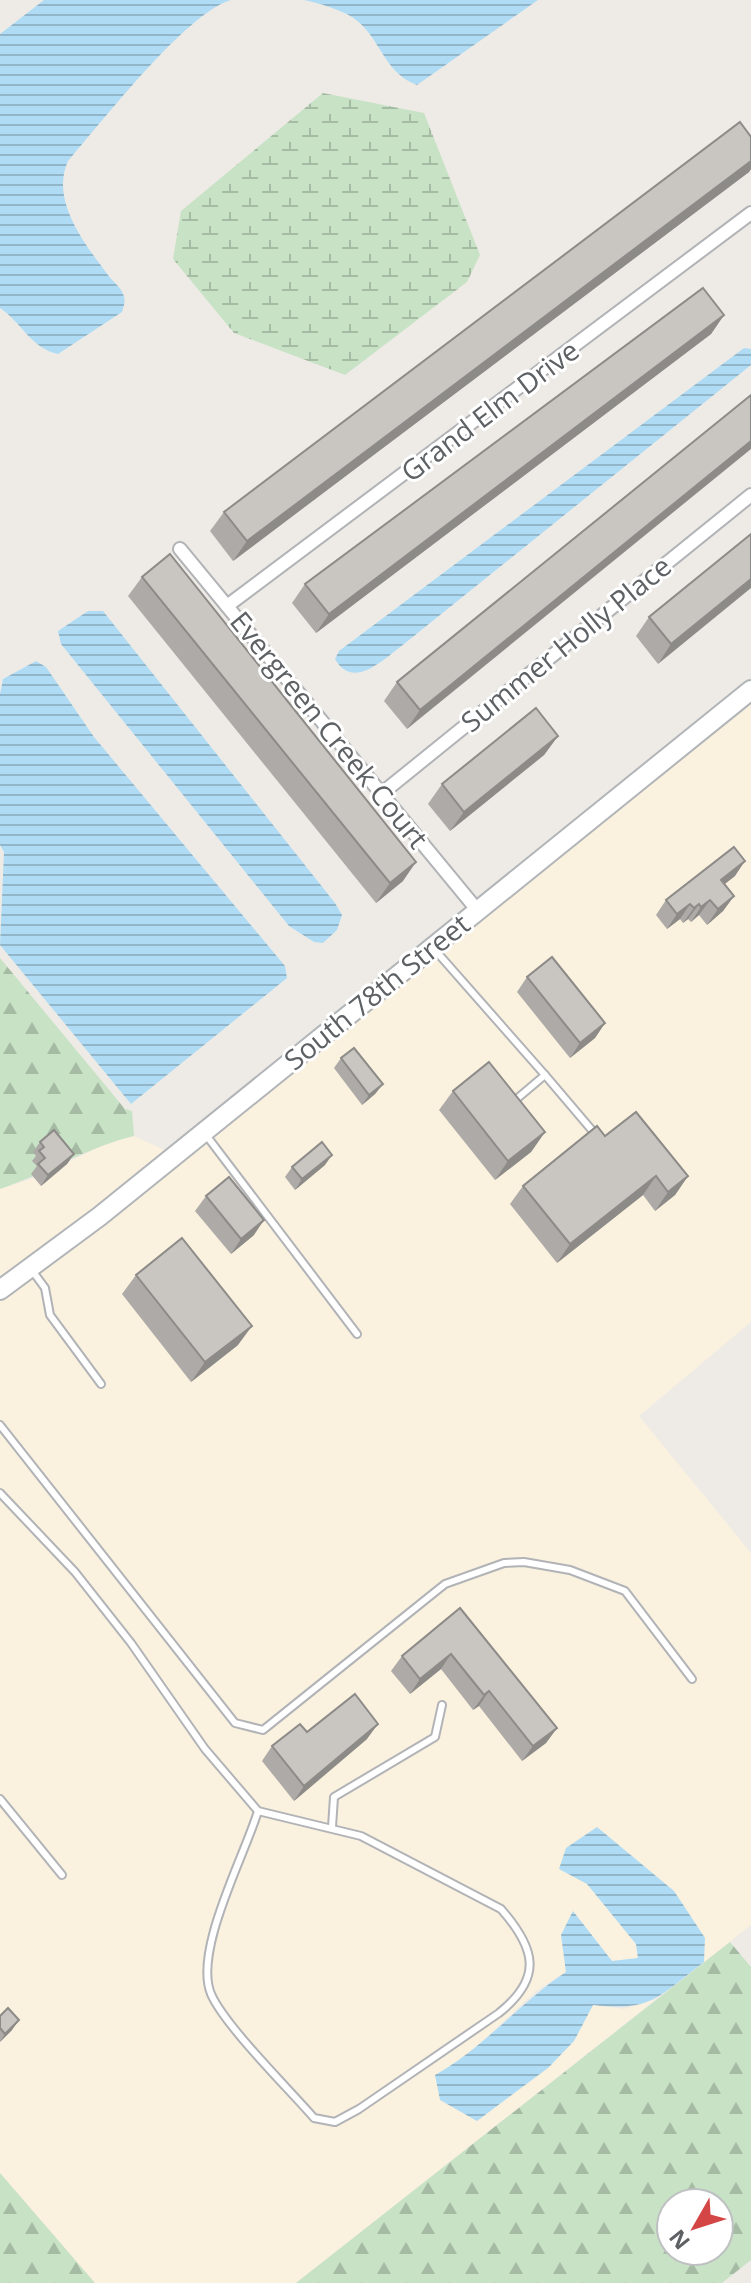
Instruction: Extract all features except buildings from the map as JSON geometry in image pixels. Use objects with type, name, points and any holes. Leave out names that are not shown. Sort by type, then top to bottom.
[{"type":"street","name":"Grand Elm Drive","points":[[227,606],[751,213]]},
{"type":"street","name":"Summer Holly Place","points":[[381,794],[751,495]]},
{"type":"street","name":"Evergreen Creek Court","points":[[180,549],[478,911]]},
{"type":"street","name":"South 78th Street","points":[[0,1290],[204,1132],[751,690]]},
{"type":"lane","points":[[433,947],[601,1141]]},
{"type":"lane","points":[[512,1103],[545,1075]]},
{"type":"lane","points":[[204,1132],[357,1334]]},
{"type":"lane","points":[[30,1267],[45,1288],[50,1315],[101,1384]]},
{"type":"lane","points":[[0,1425],[235,1723],[263,1730],[445,1584],[504,1563],[524,1562],[570,1570],[625,1591],[692,1679]]},
{"type":"lane","points":[[0,1493],[75,1572],[131,1643],[205,1749],[258,1811],[361,1836],[501,1909],[515,1925],[528,1949],[530,1982],[517,1999],[499,2013],[335,2122],[314,2118],[225,2015],[211,1994],[209,1956],[258,1811]]},
{"type":"lane","points":[[332,1827],[334,1797],[435,1737],[442,1705]]},
{"type":"lane","points":[[0,1799],[62,1875]]},
{"type":"shaded area","points":[[751,701],[751,1322],[639,1416],[751,1553],[751,1925],[704,1962],[704,1938],[674,1891],[627,1852],[559,1869],[587,1883],[636,1944],[638,1959],[612,1961],[572,1912],[561,1935],[566,1972],[536,1991],[461,2061],[435,2075],[477,2121],[574,2041],[593,2004],[624,2009],[655,2000],[296,2283],[95,2283],[0,2173],[0,1300]]},
{"type":"shaded area","points":[[134,1136],[167,1151],[0,1279],[0,1189],[42,1175],[111,1141]]},
{"type":"green space","points":[[323,93],[424,113],[480,255],[467,282],[345,375],[234,333],[173,259],[181,211]]},
{"type":"green space","points":[[0,958],[125,1109],[132,1111],[134,1136],[0,1189]]},
{"type":"green space","points":[[730,1942],[751,1967],[751,2260],[722,2283],[296,2283]]},
{"type":"green space","points":[[0,2173],[95,2283],[0,2283]]},
{"type":"water","points":[[44,0],[231,0],[212,9],[169,46],[68,161],[63,191],[73,221],[125,301],[122,312],[58,354],[34,341],[0,308],[0,34]]},
{"type":"water","points":[[304,0],[538,0],[417,85],[396,72],[362,25],[352,17]]},
{"type":"water","points":[[744,348],[751,349],[751,365],[387,657],[359,672],[342,668],[335,659],[339,651]]},
{"type":"water","points":[[88,611],[103,611],[335,903],[342,915],[337,930],[323,943],[314,942],[289,926],[61,644],[58,631]]},
{"type":"water","points":[[36,661],[46,667],[94,737],[285,966],[287,978],[131,1104],[0,945],[4,852],[0,845],[0,694],[3,679]]},
{"type":"water","points":[[597,1827],[674,1891],[705,1938],[704,1962],[654,1999],[629,2006],[593,2005],[574,2041],[548,2068],[477,2121],[440,2100],[435,2075],[470,2052],[566,1972],[561,1935],[573,1911],[612,1961],[638,1958],[636,1944],[587,1884],[559,1869],[566,1848]]}]
